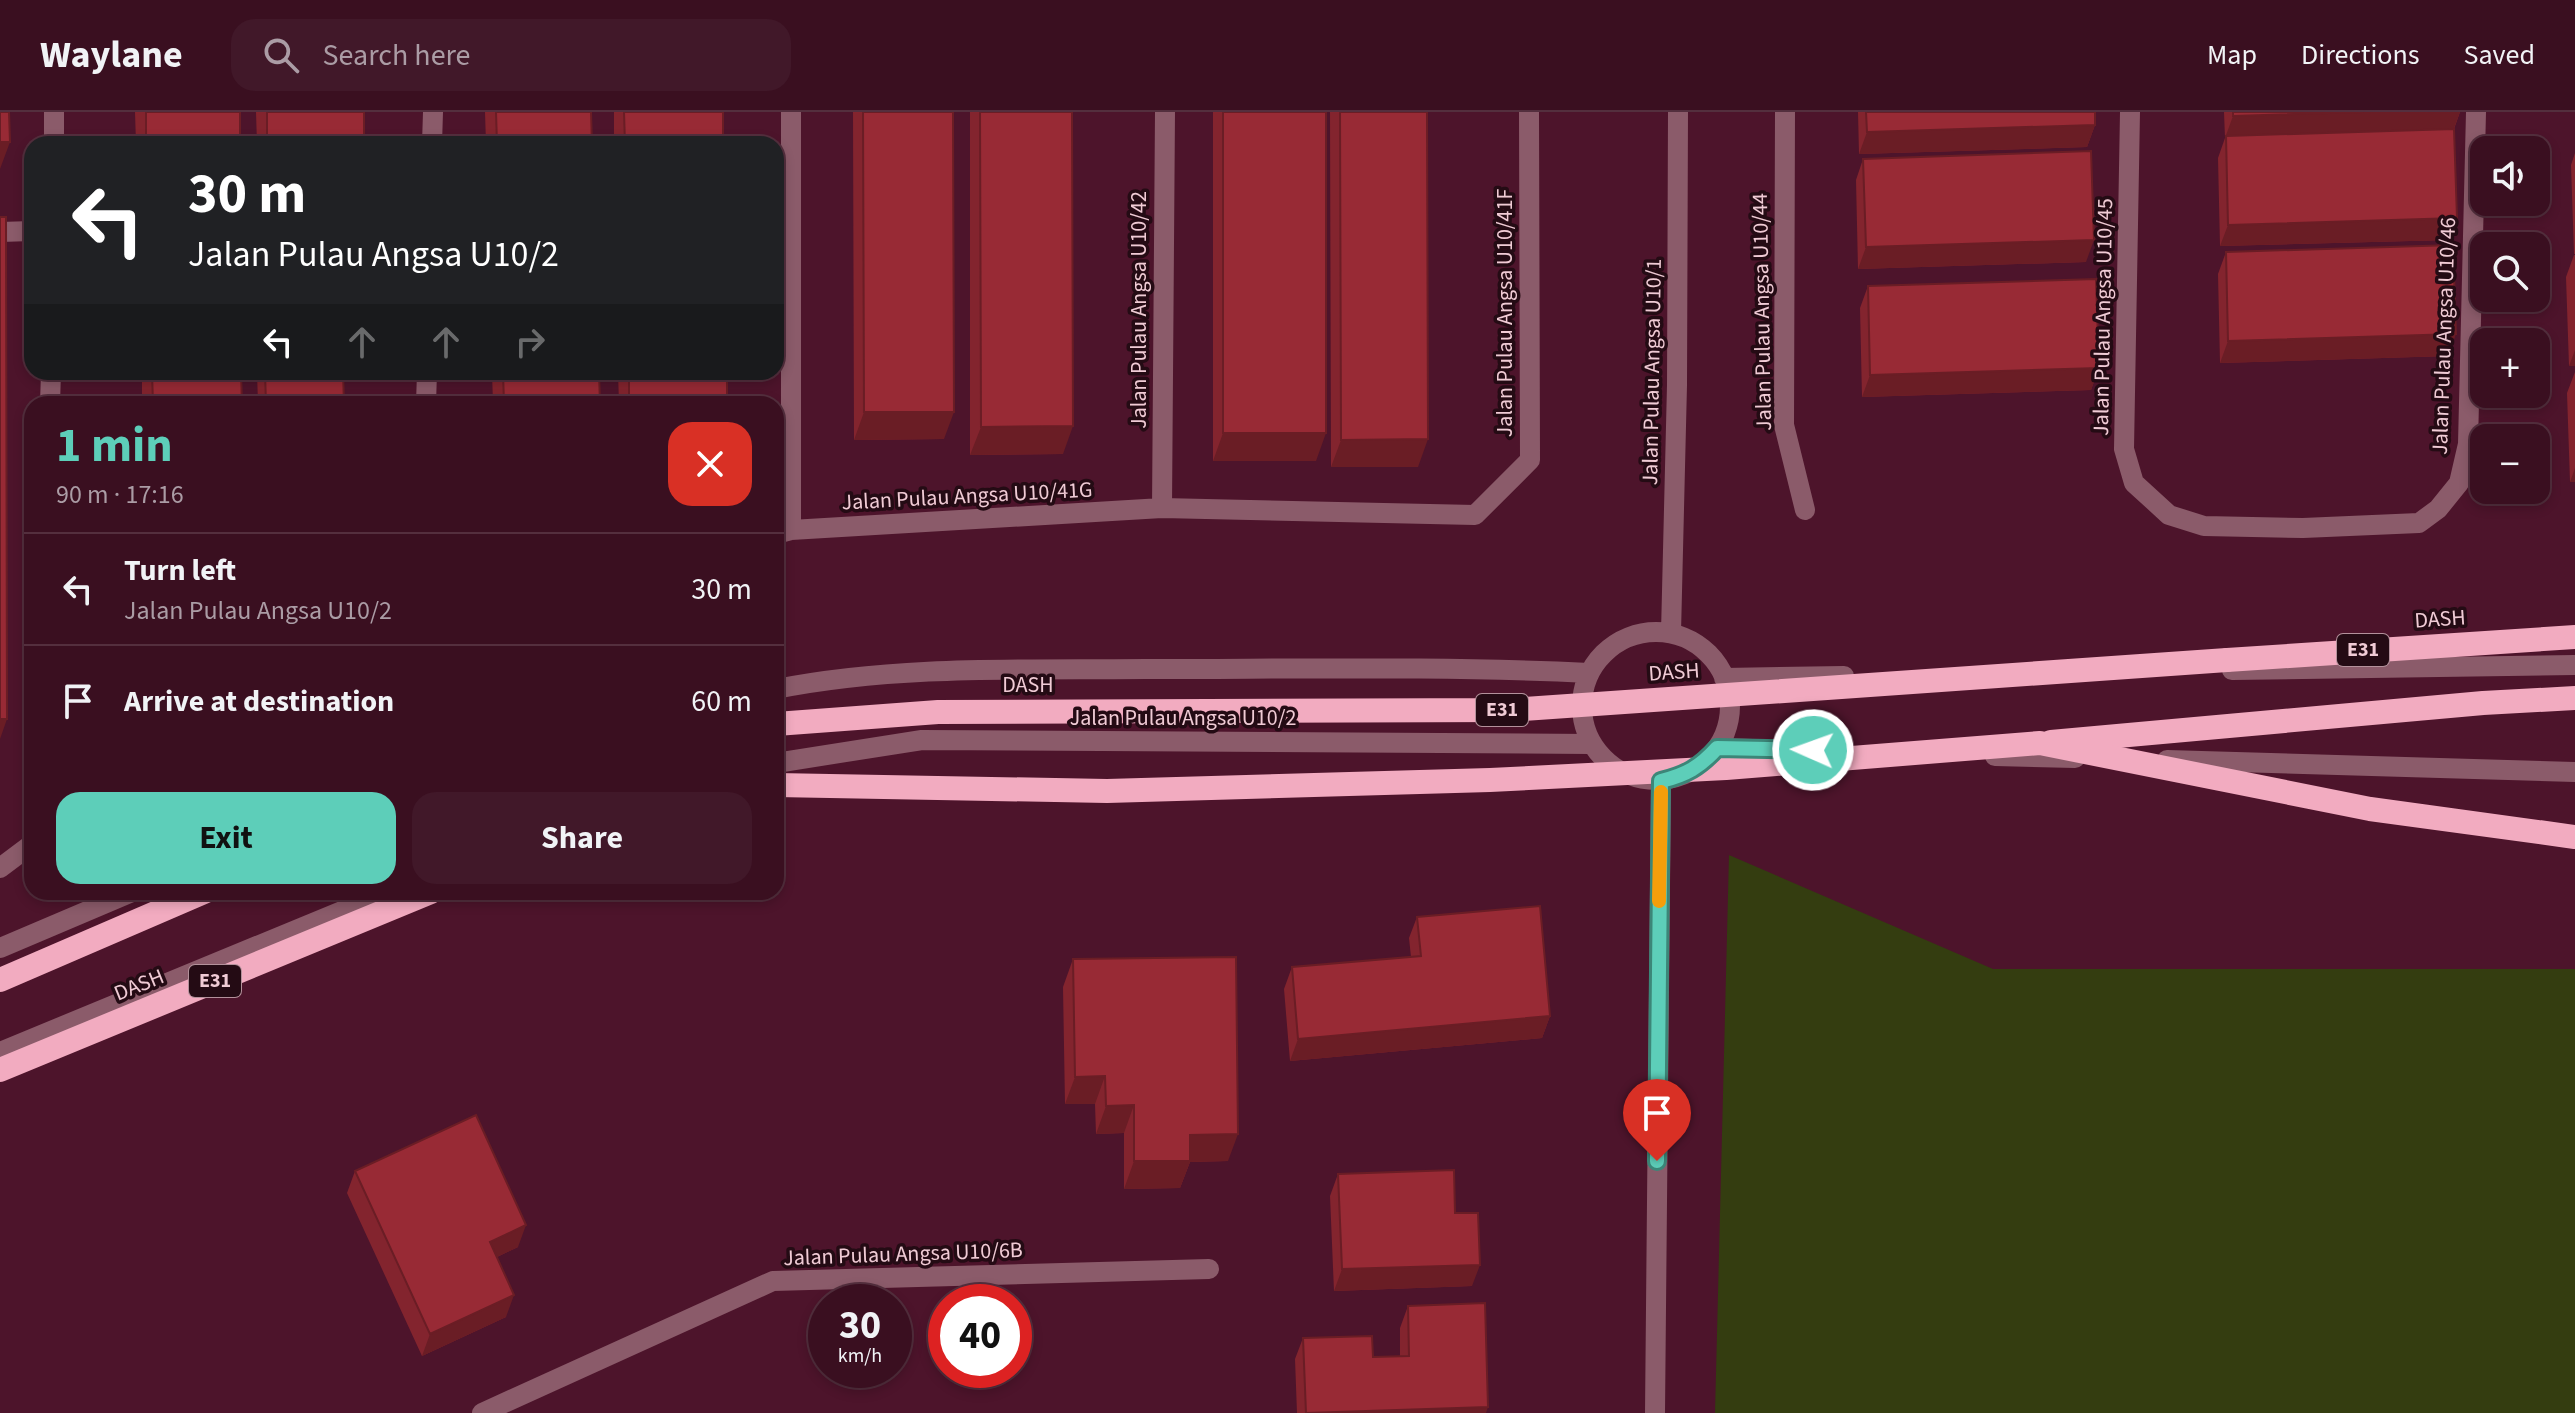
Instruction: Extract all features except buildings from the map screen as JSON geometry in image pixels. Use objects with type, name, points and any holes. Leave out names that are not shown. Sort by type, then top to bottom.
[{"type":"highway","name":"DASH","points":[[784,723],[938,712],[1511,710],[2575,637]]},
{"type":"highway","points":[[784,785],[1107,791],[1490,780],[1726,768],[2483,703],[2575,698]]},
{"type":"highway","points":[[2040,743],[2370,809],[2575,837]]},
{"type":"highway","points":[[0,980],[185,900]]},
{"type":"highway","name":"DASH","points":[[0,1070],[412,900]]},
{"type":"street","points":[[54,112],[54,136]]},
{"type":"street","points":[[432,136],[433,112]]},
{"type":"street","points":[[784,480],[791,112]]},
{"type":"street","name":"Jalan Pulau Angsa U10/42","points":[[1162,508],[1165,112]]},
{"type":"street","name":"Jalan Pulau Angsa U10/41F","points":[[1162,508],[1475,515],[1530,460],[1529,112]]},
{"type":"street","name":"Jalan Pulau Angsa U10/1","points":[[1671,633],[1677,385],[1678,112]]},
{"type":"street","name":"Jalan Pulau Angsa U10/44","points":[[1785,112],[1784,425],[1805,510]]},
{"type":"street","name":"Jalan Pulau Angsa U10/45","points":[[2130,112],[2124,449],[2134,483],[2169,515],[2204,526],[2303,528]]},
{"type":"street","name":"Jalan Pulau Angsa U10/46","points":[[2303,528],[2419,523],[2438,509],[2459,483],[2468,444],[2476,112]]},
{"type":"street","points":[[0,232],[24,231]]},
{"type":"street","name":"Jalan Pulau Angsa U10/41G","points":[[784,532],[1162,508]]},
{"type":"street","points":[[1647,632],[1671,633],[1693,642],[1711,657],[1724,678],[1730,702],[1728,726],[1717,748],[1702,764],[1683,776],[1661,781],[1640,779],[1621,772],[1604,760],[1591,744],[1583,721],[1582,696],[1589,673],[1603,653],[1624,639],[1647,632]]},
{"type":"street","points":[[1724,678],[2575,665]]},
{"type":"street","points":[[784,687],[810,682],[957,670],[1472,668],[1589,673]]},
{"type":"street","name":"Jalan Pulau Angsa U10/2","points":[[784,762],[922,740],[1591,744]]},
{"type":"street","points":[[1717,748],[2575,772]]},
{"type":"street","points":[[1655,1413],[1661,781]]},
{"type":"street","points":[[0,868],[24,850]]},
{"type":"street","points":[[0,948],[113,900]]},
{"type":"street","points":[[0,1052],[369,900]]},
{"type":"street","name":"Jalan Pulau Angsa U10/6B","points":[[482,1413],[773,1281],[1209,1269]]},
{"type":"green space","points":[[1729,855],[1993,969],[2575,969],[2575,1413],[1715,1413]]},
{"type":"slow traffic","points":[[1659,901],[1661,792]]},
{"type":"route","points":[[1657,1161],[1661,781],[1683,776],[1702,764],[1717,748],[1813,750]]}]
